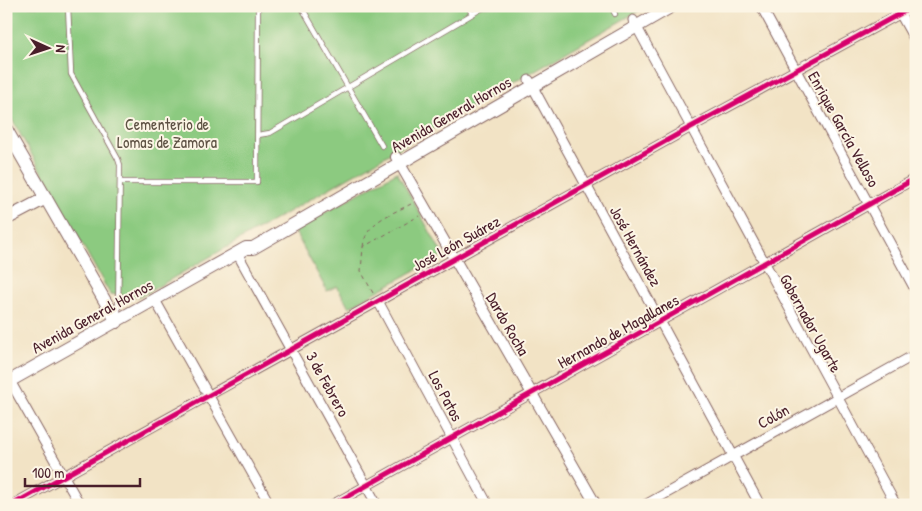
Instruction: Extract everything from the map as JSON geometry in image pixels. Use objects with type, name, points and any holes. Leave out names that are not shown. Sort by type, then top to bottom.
[{"type":"main road","name":"Avenida General Hornos","points":[[635,23],[658,6]]},
{"type":"main road","name":"Avenida General Hornos","points":[[7,379],[117,322],[242,250],[253,248],[397,160],[530,83],[635,23],[672,6]]},
{"type":"main road","points":[[6,129],[117,322]]},
{"type":"main road","points":[[6,219],[46,198]]},
{"type":"street","name":"Enrique García Velloso","points":[[761,6],[916,291]]},
{"type":"street","name":"José León Suárez","points":[[12,505],[292,350],[378,300],[795,71],[898,10],[914,6]]},
{"type":"street","points":[[898,10],[916,42]]},
{"type":"street","name":"Gobernador Ugarte","points":[[635,23],[763,263],[896,505]]},
{"type":"street","name":"José Hernández","points":[[530,83],[760,505]]},
{"type":"street","name":"Dardo Rocha","points":[[397,160],[596,505]]},
{"type":"street","name":"Hernando de Magallanes","points":[[332,505],[916,178]]},
{"type":"street","name":"3 de Febrero","points":[[242,250],[292,350],[377,505]]},
{"type":"street","points":[[155,300],[270,505]]},
{"type":"street","name":"Los Patos","points":[[378,300],[488,505]]},
{"type":"street","name":"Colón","points":[[645,505],[916,354]]},
{"type":"street","points":[[7,379],[80,505]]},
{"type":"lane","points":[[68,6],[71,74],[118,159],[120,182],[120,295],[117,322]]},
{"type":"lane","points":[[120,182],[254,183],[258,179],[258,6]]},
{"type":"lane","points":[[301,6],[382,146]]},
{"type":"lane","points":[[468,6],[472,14]]},
{"type":"lane","points":[[258,135],[270,133],[486,6]]},
{"type":"lane","points":[[611,6],[615,14]]},
{"type":"path","points":[[378,300],[361,271],[366,233],[372,225],[420,199]]},
{"type":"path","points":[[363,247],[427,211]]},
{"type":"green space","name":"Cementerio de Lomas de Zamora","points":[[6,6],[647,6],[140,297],[110,294],[6,109]]},
{"type":"green space","points":[[397,172],[443,255],[349,307],[337,286],[327,291],[294,230]]},
{"type":"cycle path","points":[[12,505],[691,127],[914,6]]},
{"type":"cycle path","points":[[332,505],[916,178]]}]
